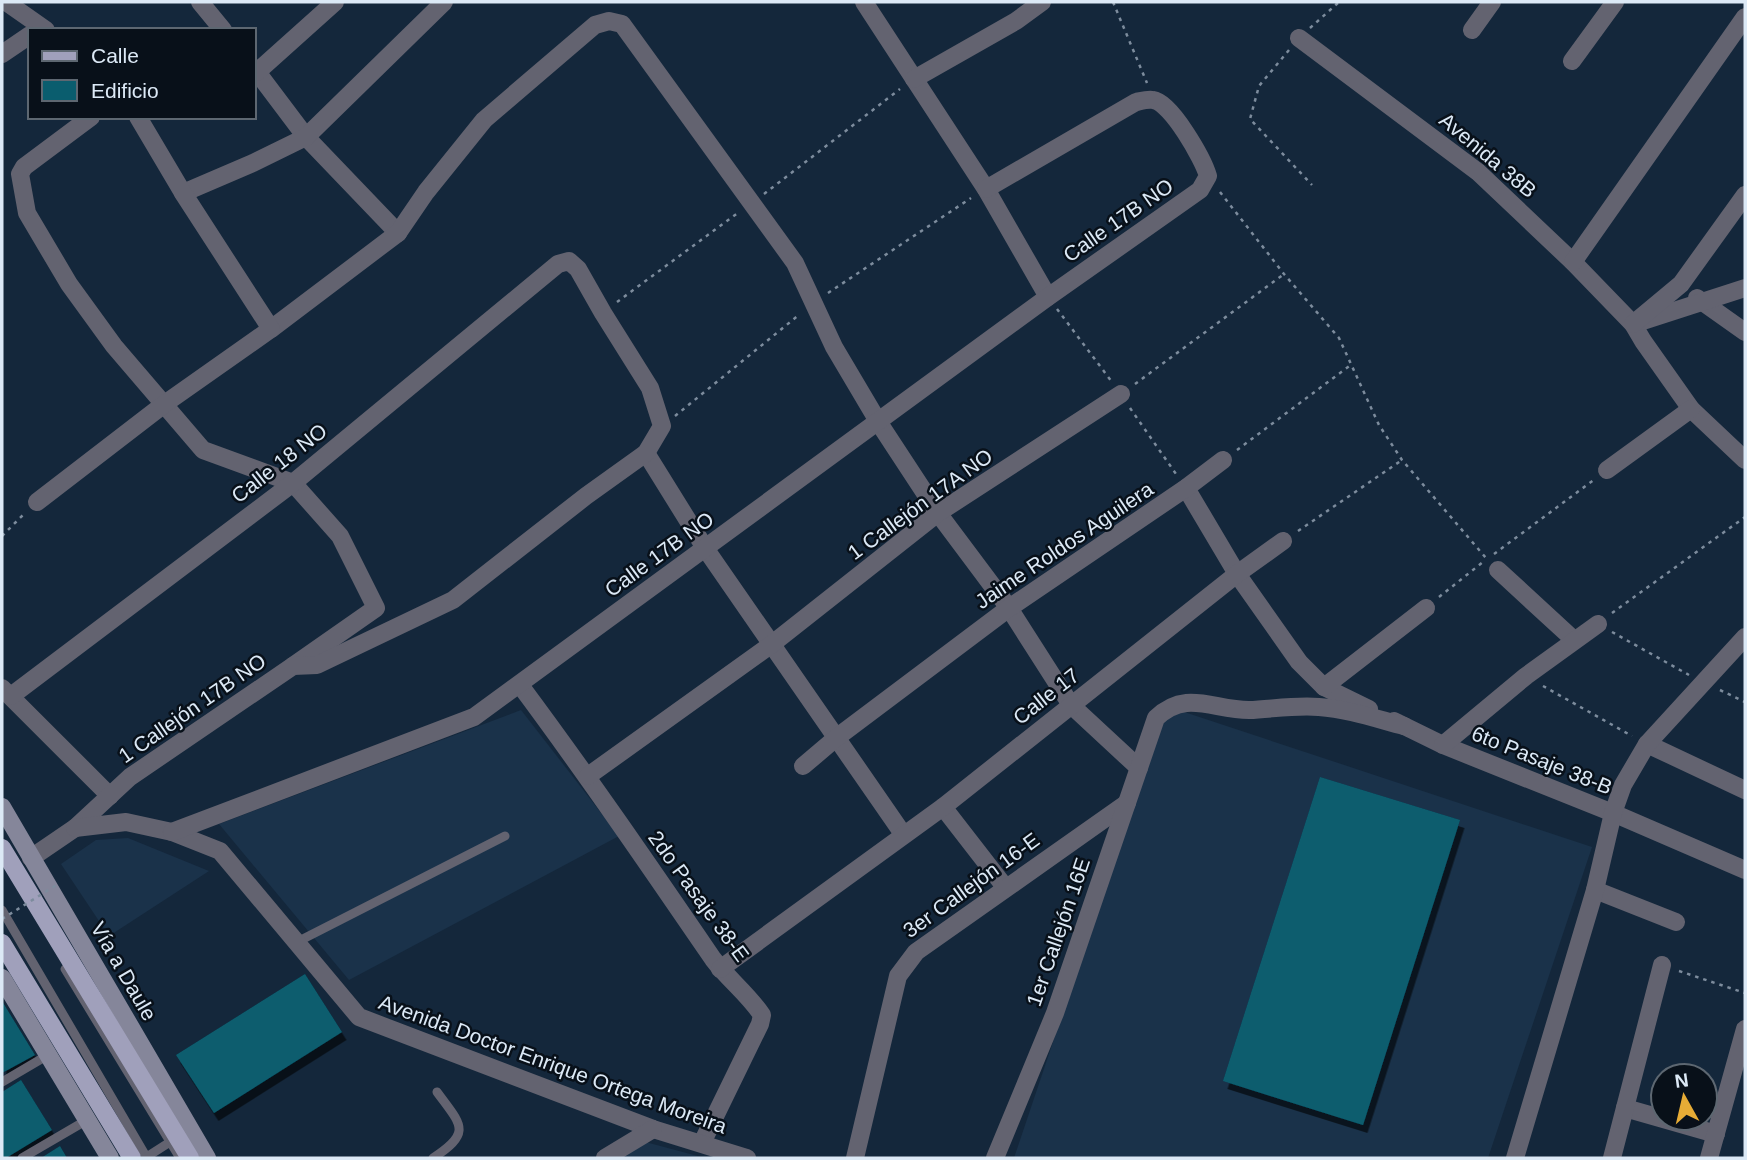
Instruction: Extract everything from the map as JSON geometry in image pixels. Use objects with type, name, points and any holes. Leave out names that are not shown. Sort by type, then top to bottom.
[{"type":"main road","name":"Vía a Daule","points":[[2,807],[207,1158]]},
{"type":"main road","name":"Vía a Daule","points":[[2,848],[190,1158]]},
{"type":"main road","points":[[2,943],[143,1158]]},
{"type":"main road","points":[[2,978],[110,1158]]},
{"type":"street","points":[[6,2],[36,28]]},
{"type":"street","points":[[200,2],[221,28]]},
{"type":"street","points":[[256,69],[335,2]]},
{"type":"street","points":[[183,193],[306,137],[444,2]]},
{"type":"street","points":[[864,2],[986,189],[1048,298]]},
{"type":"street","points":[[914,79],[1016,21],[1042,2]]},
{"type":"street","points":[[1472,30],[1492,2]]},
{"type":"street","points":[[1572,61],[1615,2]]},
{"type":"street","points":[[1573,262],[1745,17]]},
{"type":"street","points":[[37,502],[163,405],[271,329],[398,233],[426,192],[484,120],[595,25],[609,21],[622,24],[794,263],[834,347],[879,423],[939,513],[1009,608],[1071,705],[1139,768]]},
{"type":"street","points":[[2,54],[28,38]]},
{"type":"street","name":"Avenida 38B","points":[[1299,38],[1478,172],[1573,262],[1633,324],[1691,409],[1745,460]]},
{"type":"street","points":[[256,71],[306,137],[398,233]]},
{"type":"street","points":[[986,189],[1136,102],[1154,99],[1168,108],[1204,164],[1208,176]]},
{"type":"street","points":[[89,119],[24,167],[19,179],[27,213],[69,284],[114,346],[163,405],[203,450],[293,483],[340,536],[376,608],[293,666]]},
{"type":"street","points":[[139,119],[183,193],[271,329]]},
{"type":"street","name":"Calle 17B NO","points":[[172,832],[474,717],[1200,190],[1208,176]]},
{"type":"street","points":[[1633,324],[1681,284],[1745,195]]},
{"type":"street","name":"1 Callejón 17B NO","points":[[31,858],[75,828],[130,777],[293,666],[317,665],[453,600],[586,496],[646,453],[662,426],[650,388],[578,269],[569,261]]},
{"type":"street","name":"Calle 18 NO","points":[[7,692],[293,483],[558,264],[569,261]]},
{"type":"street","points":[[1681,284],[1745,332]]},
{"type":"street","points":[[1633,324],[1745,288]]},
{"type":"street","name":"1 Callejón 17A NO","points":[[588,776],[772,644],[939,513],[1121,394]]},
{"type":"street","points":[[1606,470],[1691,409]]},
{"type":"street","points":[[646,453],[705,548],[903,834]]},
{"type":"street","name":"Jaime Roldos Aguilera","points":[[803,766],[836,738],[1009,608],[1223,460]]},
{"type":"street","name":"6to Pasaje 38-B","points":[[1186,488],[1237,574],[1298,662],[1324,687],[1443,745],[1613,813],[1745,870]]},
{"type":"street","name":"Calle 17","points":[[720,969],[943,807],[1237,574],[1283,541]]},
{"type":"street","points":[[1492,565],[1573,639]]},
{"type":"street","points":[[1324,687],[1426,608]]},
{"type":"street","points":[[1443,745],[1573,639],[1598,624]]},
{"type":"street","points":[[1515,1158],[1595,890],[1613,813],[1623,785],[1647,744],[1745,637]]},
{"type":"street","name":"2do Pasaje 38-E","points":[[520,685],[588,776],[720,969],[754,1002],[761,1015],[760,1024],[702,1143]]},
{"type":"street","points":[[7,692],[110,796]]},
{"type":"street","name":"1er Callejón 16E","points":[[995,1158],[1055,1013],[1156,718],[1166,708],[1180,702],[1195,702],[1240,709],[1322,707],[1404,726]]},
{"type":"street","points":[[1647,744],[1745,790]]},
{"type":"street","name":"3er Callejón 16-E","points":[[855,1158],[898,976],[916,951],[1127,803]]},
{"type":"street","points":[[943,807],[1005,887]]},
{"type":"street","points":[[75,828],[126,822],[172,832]]},
{"type":"street","name":"Avenida Doctor Enrique Ortega Moreira","points":[[172,832],[220,851],[359,1017],[653,1129],[747,1158]]},
{"type":"street","points":[[1595,890],[1676,922]]},
{"type":"street","points":[[1612,1158],[1662,965]]},
{"type":"street","points":[[1709,1158],[1745,1029]]},
{"type":"street","points":[[1625,1108],[1716,1134]]},
{"type":"street","points":[[605,1158],[653,1129]]},
{"type":"lane","points":[[297,943],[505,836]]},
{"type":"lane","points":[[2,863],[180,1158]]},
{"type":"lane","points":[[2,910],[143,1158],[170,1142]]},
{"type":"lane","points":[[2,1082],[48,1055]]},
{"type":"lane","points":[[433,1158],[453,1145],[459,1134],[459,1126],[437,1092]]},
{"type":"lane","points":[[22,1158],[87,1120]]},
{"type":"path","points":[[1113,2],[1154,99]]},
{"type":"path","points":[[1312,185],[1250,119],[1259,86],[1299,38],[1339,2]]},
{"type":"path","points":[[1208,176],[1284,274],[1339,338],[1379,425],[1402,460],[1492,565]]},
{"type":"path","points":[[1121,394],[1284,274]]},
{"type":"path","points":[[1223,460],[1352,364]]},
{"type":"path","points":[[1283,541],[1402,460]]},
{"type":"path","points":[[1426,608],[1492,565],[1606,470]]},
{"type":"path","points":[[2,536],[37,502]]},
{"type":"path","points":[[1745,517],[1598,624],[1704,683],[1745,702]]},
{"type":"path","points":[[1526,676],[1647,744]]},
{"type":"path","points":[[2,919],[58,884]]},
{"type":"path","points":[[1662,965],[1745,993]]},
{"type":"shaded area","points":[[1166,706],[1592,847],[1488,1158],[1014,1158]]},
{"type":"shaded area","points":[[521,710],[619,836],[349,980],[219,824]]},
{"type":"shaded area","points":[[128,838],[209,871],[109,936],[61,864],[96,840]]},
{"type":"shaded area","points":[[638,1140],[705,1158],[609,1158]]},
{"type":"building","points":[[1320,777],[1460,820],[1363,1125],[1223,1081]]},
{"type":"building","points":[[305,974],[342,1032],[214,1113],[176,1055]]},
{"type":"building","points":[[2,1001],[35,1055],[2,1073]]},
{"type":"building","points":[[21,1080],[52,1130],[2,1158],[2,1092]]},
{"type":"building","points":[[60,1146],[67,1158],[41,1158]]}]
